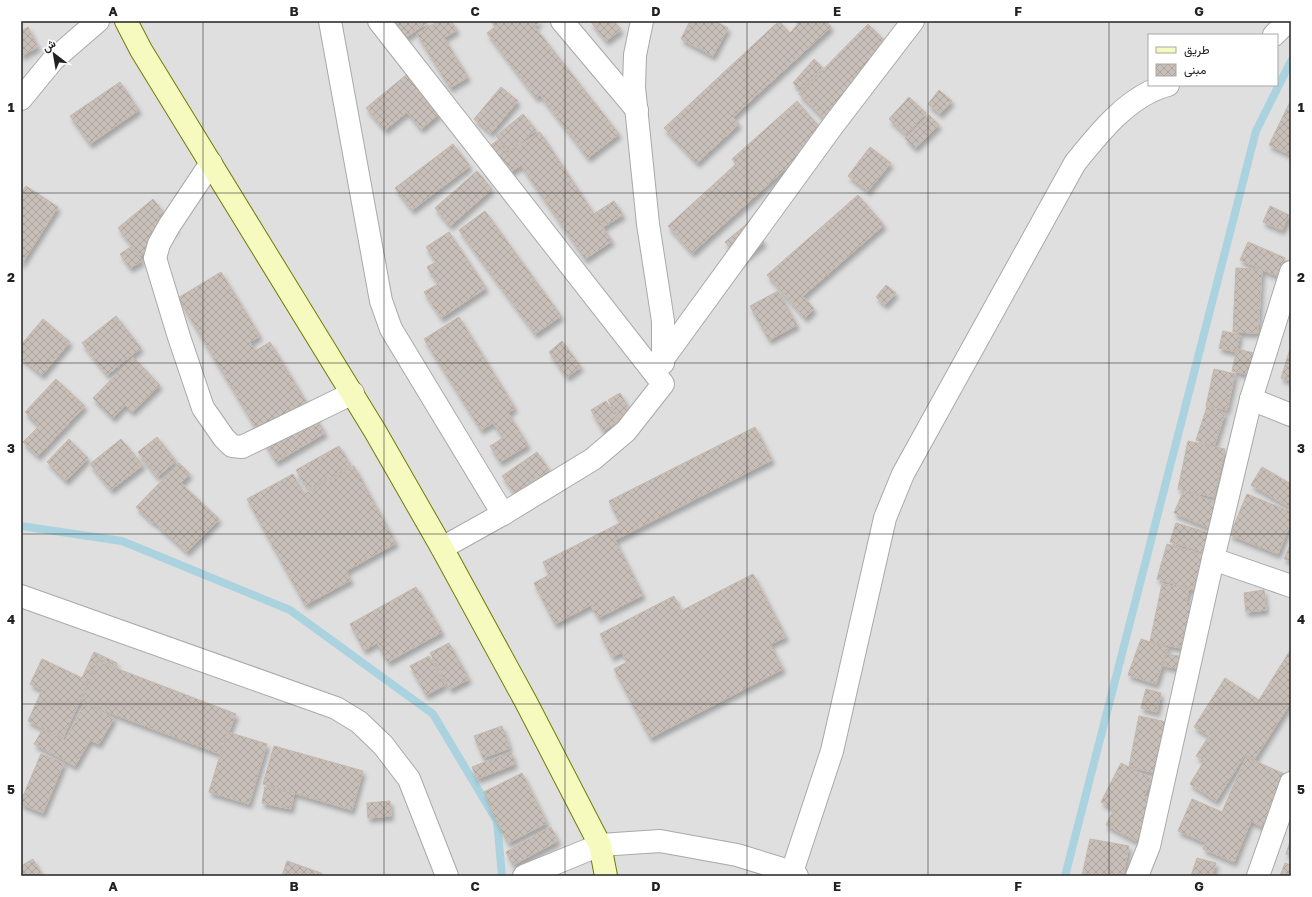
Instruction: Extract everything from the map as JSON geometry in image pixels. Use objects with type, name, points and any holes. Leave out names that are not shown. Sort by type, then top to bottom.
[{"type":"main road","points":[[126,21],[141,50],[376,431],[442,548],[526,702],[600,845],[606,876]]},
{"type":"street","points":[[21,99],[53,60],[98,21]]},
{"type":"street","points":[[330,21],[381,301],[391,329],[503,514]]},
{"type":"street","points":[[379,21],[663,384]]},
{"type":"street","points":[[562,21],[636,110]]},
{"type":"street","points":[[442,548],[503,514],[593,459],[626,431],[663,384],[663,321],[648,224],[634,87],[636,55],[642,21]]},
{"type":"street","points":[[663,359],[834,124],[913,21]]},
{"type":"street","points":[[1275,34],[1287,21]]},
{"type":"street","points":[[524,876],[600,845],[660,841],[736,855],[794,874],[832,751],[885,518],[903,474],[1075,163],[1101,131],[1127,107],[1157,88],[1164,86]]},
{"type":"street","points":[[211,163],[169,226],[159,244],[155,258],[178,337],[203,408],[232,446],[242,447],[353,394]]},
{"type":"street","points":[[1137,876],[1149,846],[1213,558],[1251,399],[1291,272]]},
{"type":"street","points":[[1251,399],[1291,415]]},
{"type":"street","points":[[1213,558],[1291,586]]},
{"type":"street","points":[[21,596],[336,708],[359,722],[383,745],[409,780],[447,876]]},
{"type":"street","points":[[1258,876],[1291,783]]},
{"type":"shaded area","points":[[21,21],[1291,21],[1291,876],[21,876]]},
{"type":"building","points":[[393,21],[430,21],[405,38]]},
{"type":"building","points":[[438,21],[451,21],[457,30],[444,38],[468,77],[450,88],[417,34]]},
{"type":"building","points":[[491,21],[541,21],[534,26],[619,134],[588,158],[540,95],[536,98],[487,33],[495,27]]},
{"type":"building","points":[[614,21],[621,30],[606,41],[591,22]]},
{"type":"building","points":[[690,21],[715,21],[728,28],[713,56],[681,39]]},
{"type":"building","points":[[779,21],[790,33],[798,24],[795,21],[826,21],[831,27],[733,117],[739,124],[697,163],[664,128]]},
{"type":"building","points":[[868,24],[895,51],[826,121],[799,94]]},
{"type":"building","points":[[28,27],[38,47],[21,56],[21,31]]},
{"type":"building","points":[[814,59],[823,68],[801,91],[793,83]]},
{"type":"building","points":[[406,75],[439,114],[421,129],[407,112],[385,130],[366,108]]},
{"type":"building","points":[[120,82],[139,110],[90,144],[70,116]]},
{"type":"building","points":[[501,87],[518,101],[491,133],[474,119]]},
{"type":"building","points":[[939,90],[952,101],[940,114],[928,104]]},
{"type":"building","points":[[909,97],[926,113],[906,135],[889,119]]},
{"type":"building","points":[[1291,100],[1291,155],[1269,145]]},
{"type":"building","points":[[797,101],[825,133],[692,253],[668,226],[736,164],[732,159]]},
{"type":"building","points":[[523,114],[536,130],[509,152],[496,136]]},
{"type":"building","points":[[929,115],[939,125],[915,148],[905,138]]},
{"type":"building","points":[[540,132],[612,241],[585,259],[521,165],[509,173],[491,145],[498,140],[507,153]]},
{"type":"building","points":[[453,144],[470,166],[412,210],[395,188]]},
{"type":"building","points":[[870,147],[891,163],[868,191],[848,176]]},
{"type":"building","points":[[477,171],[492,189],[450,226],[435,208]]},
{"type":"building","points":[[26,186],[58,207],[21,265],[21,193]]},
{"type":"building","points":[[858,195],[884,225],[803,296],[814,309],[805,318],[767,275]]},
{"type":"building","points":[[153,199],[176,228],[140,256],[118,228]]},
{"type":"building","points":[[614,201],[623,215],[603,227],[595,213]]},
{"type":"building","points":[[1270,206],[1289,215],[1282,230],[1263,222]]},
{"type":"building","points":[[485,211],[561,316],[535,334],[459,230]]},
{"type":"building","points":[[748,223],[764,242],[741,261],[725,242]]},
{"type":"building","points":[[449,232],[486,288],[441,318],[424,292],[438,284],[427,267],[436,262],[426,247]]},
{"type":"building","points":[[1248,242],[1285,258],[1277,276],[1240,260]]},
{"type":"building","points":[[132,246],[142,261],[130,268],[120,254]]},
{"type":"building","points":[[1236,268],[1262,269],[1258,333],[1233,332]]},
{"type":"building","points":[[221,272],[260,336],[250,342],[255,351],[270,342],[325,433],[276,462],[178,298]]},
{"type":"building","points":[[886,285],[896,293],[885,305],[876,297]]},
{"type":"building","points":[[778,291],[797,325],[769,340],[750,306]]},
{"type":"building","points":[[116,316],[141,348],[107,375],[82,343]]},
{"type":"building","points":[[459,317],[515,408],[508,413],[528,445],[500,462],[490,446],[503,438],[493,423],[481,430],[424,339]]},
{"type":"building","points":[[43,319],[70,342],[42,375],[21,358],[21,345]]},
{"type":"building","points":[[1223,331],[1240,335],[1236,352],[1219,348]]},
{"type":"building","points":[[562,341],[581,367],[567,377],[549,352]]},
{"type":"building","points":[[1237,349],[1254,353],[1250,375],[1232,371]]},
{"type":"building","points":[[1291,349],[1291,381],[1281,378]]},
{"type":"building","points":[[133,357],[160,385],[132,412],[125,405],[113,418],[93,398]]},
{"type":"building","points":[[1214,369],[1235,374],[1227,410],[1206,406]]},
{"type":"building","points":[[56,379],[85,406],[38,456],[23,442],[39,426],[25,412]]},
{"type":"building","points":[[620,393],[631,412],[620,419],[608,400]]},
{"type":"building","points":[[606,401],[619,421],[603,431],[591,410]]},
{"type":"building","points":[[1207,407],[1225,413],[1214,447],[1196,440]]},
{"type":"building","points":[[755,427],[772,460],[615,540],[643,595],[598,618],[591,605],[555,624],[534,583],[549,575],[543,562],[620,523],[609,501]]},
{"type":"building","points":[[157,437],[176,461],[157,477],[138,452]]},
{"type":"building","points":[[69,439],[88,458],[66,481],[47,462]]},
{"type":"building","points":[[121,439],[143,465],[111,490],[90,464]]},
{"type":"building","points":[[1188,441],[1225,449],[1214,497],[1178,489]]},
{"type":"building","points":[[339,446],[351,466],[308,490],[296,470]]},
{"type":"building","points":[[537,452],[549,470],[515,494],[502,476]]},
{"type":"building","points":[[179,463],[190,474],[181,483],[219,519],[187,552],[136,507]]},
{"type":"building","points":[[354,466],[396,543],[346,571],[351,580],[305,605],[247,499],[293,474],[304,494]]},
{"type":"building","points":[[1262,467],[1291,484],[1291,508],[1251,485]]},
{"type":"building","points":[[1184,490],[1219,504],[1209,528],[1174,513]]},
{"type":"building","points":[[1247,494],[1291,512],[1291,522],[1278,554],[1230,535]]},
{"type":"building","points":[[1176,523],[1209,533],[1203,552],[1170,542]]},
{"type":"building","points":[[1291,543],[1291,561],[1284,559]]},
{"type":"building","points":[[1167,544],[1208,556],[1198,591],[1157,579]]},
{"type":"building","points":[[753,574],[786,637],[770,644],[783,669],[650,738],[614,669],[627,662],[622,652],[612,657],[600,634],[674,596],[681,611]]},
{"type":"building","points":[[1162,584],[1189,589],[1186,602],[1200,605],[1194,633],[1185,631],[1181,648],[1150,642]]},
{"type":"building","points":[[416,587],[442,632],[388,662],[377,643],[364,650],[350,624]]},
{"type":"building","points":[[1264,590],[1266,610],[1246,612],[1244,593]]},
{"type":"building","points":[[1141,639],[1168,648],[1156,684],[1128,675]]},
{"type":"building","points":[[449,643],[469,679],[450,689],[430,653]]},
{"type":"building","points":[[1291,649],[1291,702],[1254,760],[1245,755],[1216,801],[1190,784],[1204,761],[1196,756],[1209,736],[1194,727],[1225,678],[1259,700]]},
{"type":"building","points":[[94,652],[117,663],[116,666],[99,658],[63,738],[28,721],[42,690],[30,684],[42,659],[82,678]]},
{"type":"building","points":[[1166,654],[1185,657],[1183,669],[1164,666]]},
{"type":"building","points":[[429,656],[445,685],[426,695],[410,666]]},
{"type":"building","points":[[97,661],[236,714],[220,754],[81,702]]},
{"type":"building","points":[[1146,689],[1161,693],[1157,712],[1141,708]]},
{"type":"building","points":[[85,703],[114,718],[99,744],[90,740],[75,766],[34,744],[43,729],[65,740]]},
{"type":"building","points":[[1139,716],[1171,723],[1161,774],[1129,767]]},
{"type":"building","points":[[502,726],[510,748],[483,758],[474,736]]},
{"type":"building","points":[[227,732],[267,744],[249,804],[209,792]]},
{"type":"building","points":[[274,746],[363,771],[352,810],[263,784]]},
{"type":"building","points":[[511,752],[515,764],[477,779],[472,767]]},
{"type":"building","points":[[41,754],[64,763],[43,813],[21,804]]},
{"type":"building","points":[[1246,757],[1291,777],[1265,828],[1251,821],[1234,862],[1203,849],[1206,843],[1178,831],[1192,799],[1222,812]]},
{"type":"building","points":[[1121,763],[1152,779],[1144,796],[1156,802],[1136,841],[1106,825],[1114,809],[1101,802]]},
{"type":"building","points":[[522,773],[547,823],[508,843],[489,806],[490,805],[484,792]]},
{"type":"building","points":[[265,787],[294,793],[291,809],[262,803]]},
{"type":"building","points":[[390,801],[391,816],[368,818],[367,803]]},
{"type":"building","points":[[551,827],[558,841],[513,865],[506,852]]},
{"type":"building","points":[[1291,838],[1291,855],[1286,854]]},
{"type":"building","points":[[1090,839],[1129,846],[1123,876],[1082,876]]},
{"type":"building","points":[[1197,858],[1216,863],[1212,876],[1191,876]]},
{"type":"building","points":[[33,859],[43,876],[21,876],[21,866]]},
{"type":"building","points":[[287,861],[321,873],[323,876],[282,876]]},
{"type":"building","points":[[1285,863],[1291,865],[1291,876],[1280,876]]},
{"type":"waterway","points":[[1065,876],[1256,131],[1291,61]]},
{"type":"waterway","points":[[21,526],[122,541],[290,610],[433,714],[497,821],[502,876]]}]
